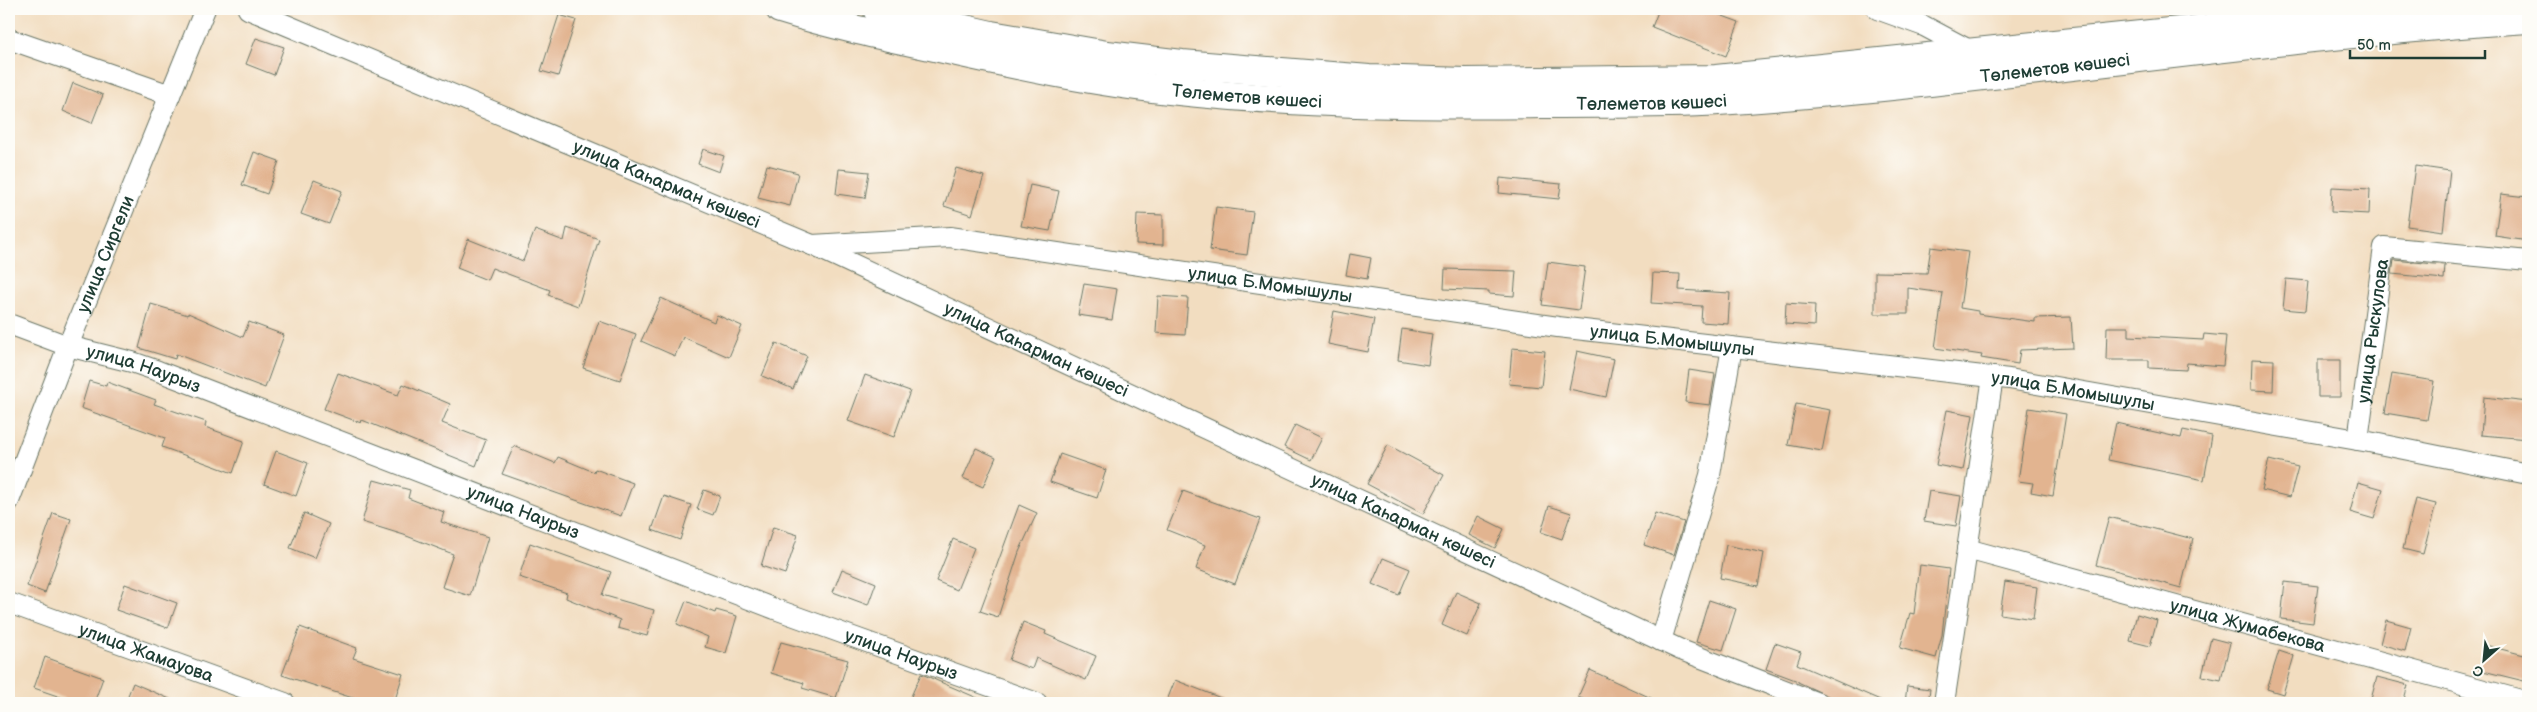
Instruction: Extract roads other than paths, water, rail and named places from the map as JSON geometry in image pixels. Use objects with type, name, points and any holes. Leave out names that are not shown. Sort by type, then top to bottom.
[{"type":"main road","name":"Төлеметов көшесі","points":[[780,9],[865,32],[1103,81],[1253,98],[1470,105],[1716,102],[1974,64],[2390,9]]},
{"type":"main road","name":"Төлеметов көшесі","points":[[877,9],[992,35],[1107,55],[1182,64],[1369,79],[1506,82],[1716,79],[1974,64],[2420,26],[2528,19]]},
{"type":"street","name":"улица Сиргели","points":[[9,501],[68,346],[206,9]]},
{"type":"street","name":"улица Каһарман көшесі","points":[[248,9],[812,245],[1661,641],[1818,703]]},
{"type":"street","points":[[1877,9],[1924,26],[1974,64]]},
{"type":"street","points":[[9,38],[170,95]]},
{"type":"street","name":"улица Б.Момышулы","points":[[812,245],[950,237],[1558,327],[1993,377],[2358,440],[2528,474]]},
{"type":"street","name":"улица Рыскулова","points":[[2358,440],[2384,247],[2528,261]]},
{"type":"street","name":"улица Наурыз","points":[[9,324],[68,346],[132,362],[158,371],[776,609],[1037,703]]},
{"type":"street","points":[[1661,641],[1710,475],[1732,347]]},
{"type":"street","points":[[1944,703],[1993,377]]},
{"type":"street","name":"улица Жумабекова","points":[[1967,550],[2528,702]]},
{"type":"street","name":"улица Жамауова","points":[[9,603],[285,703]]}]
